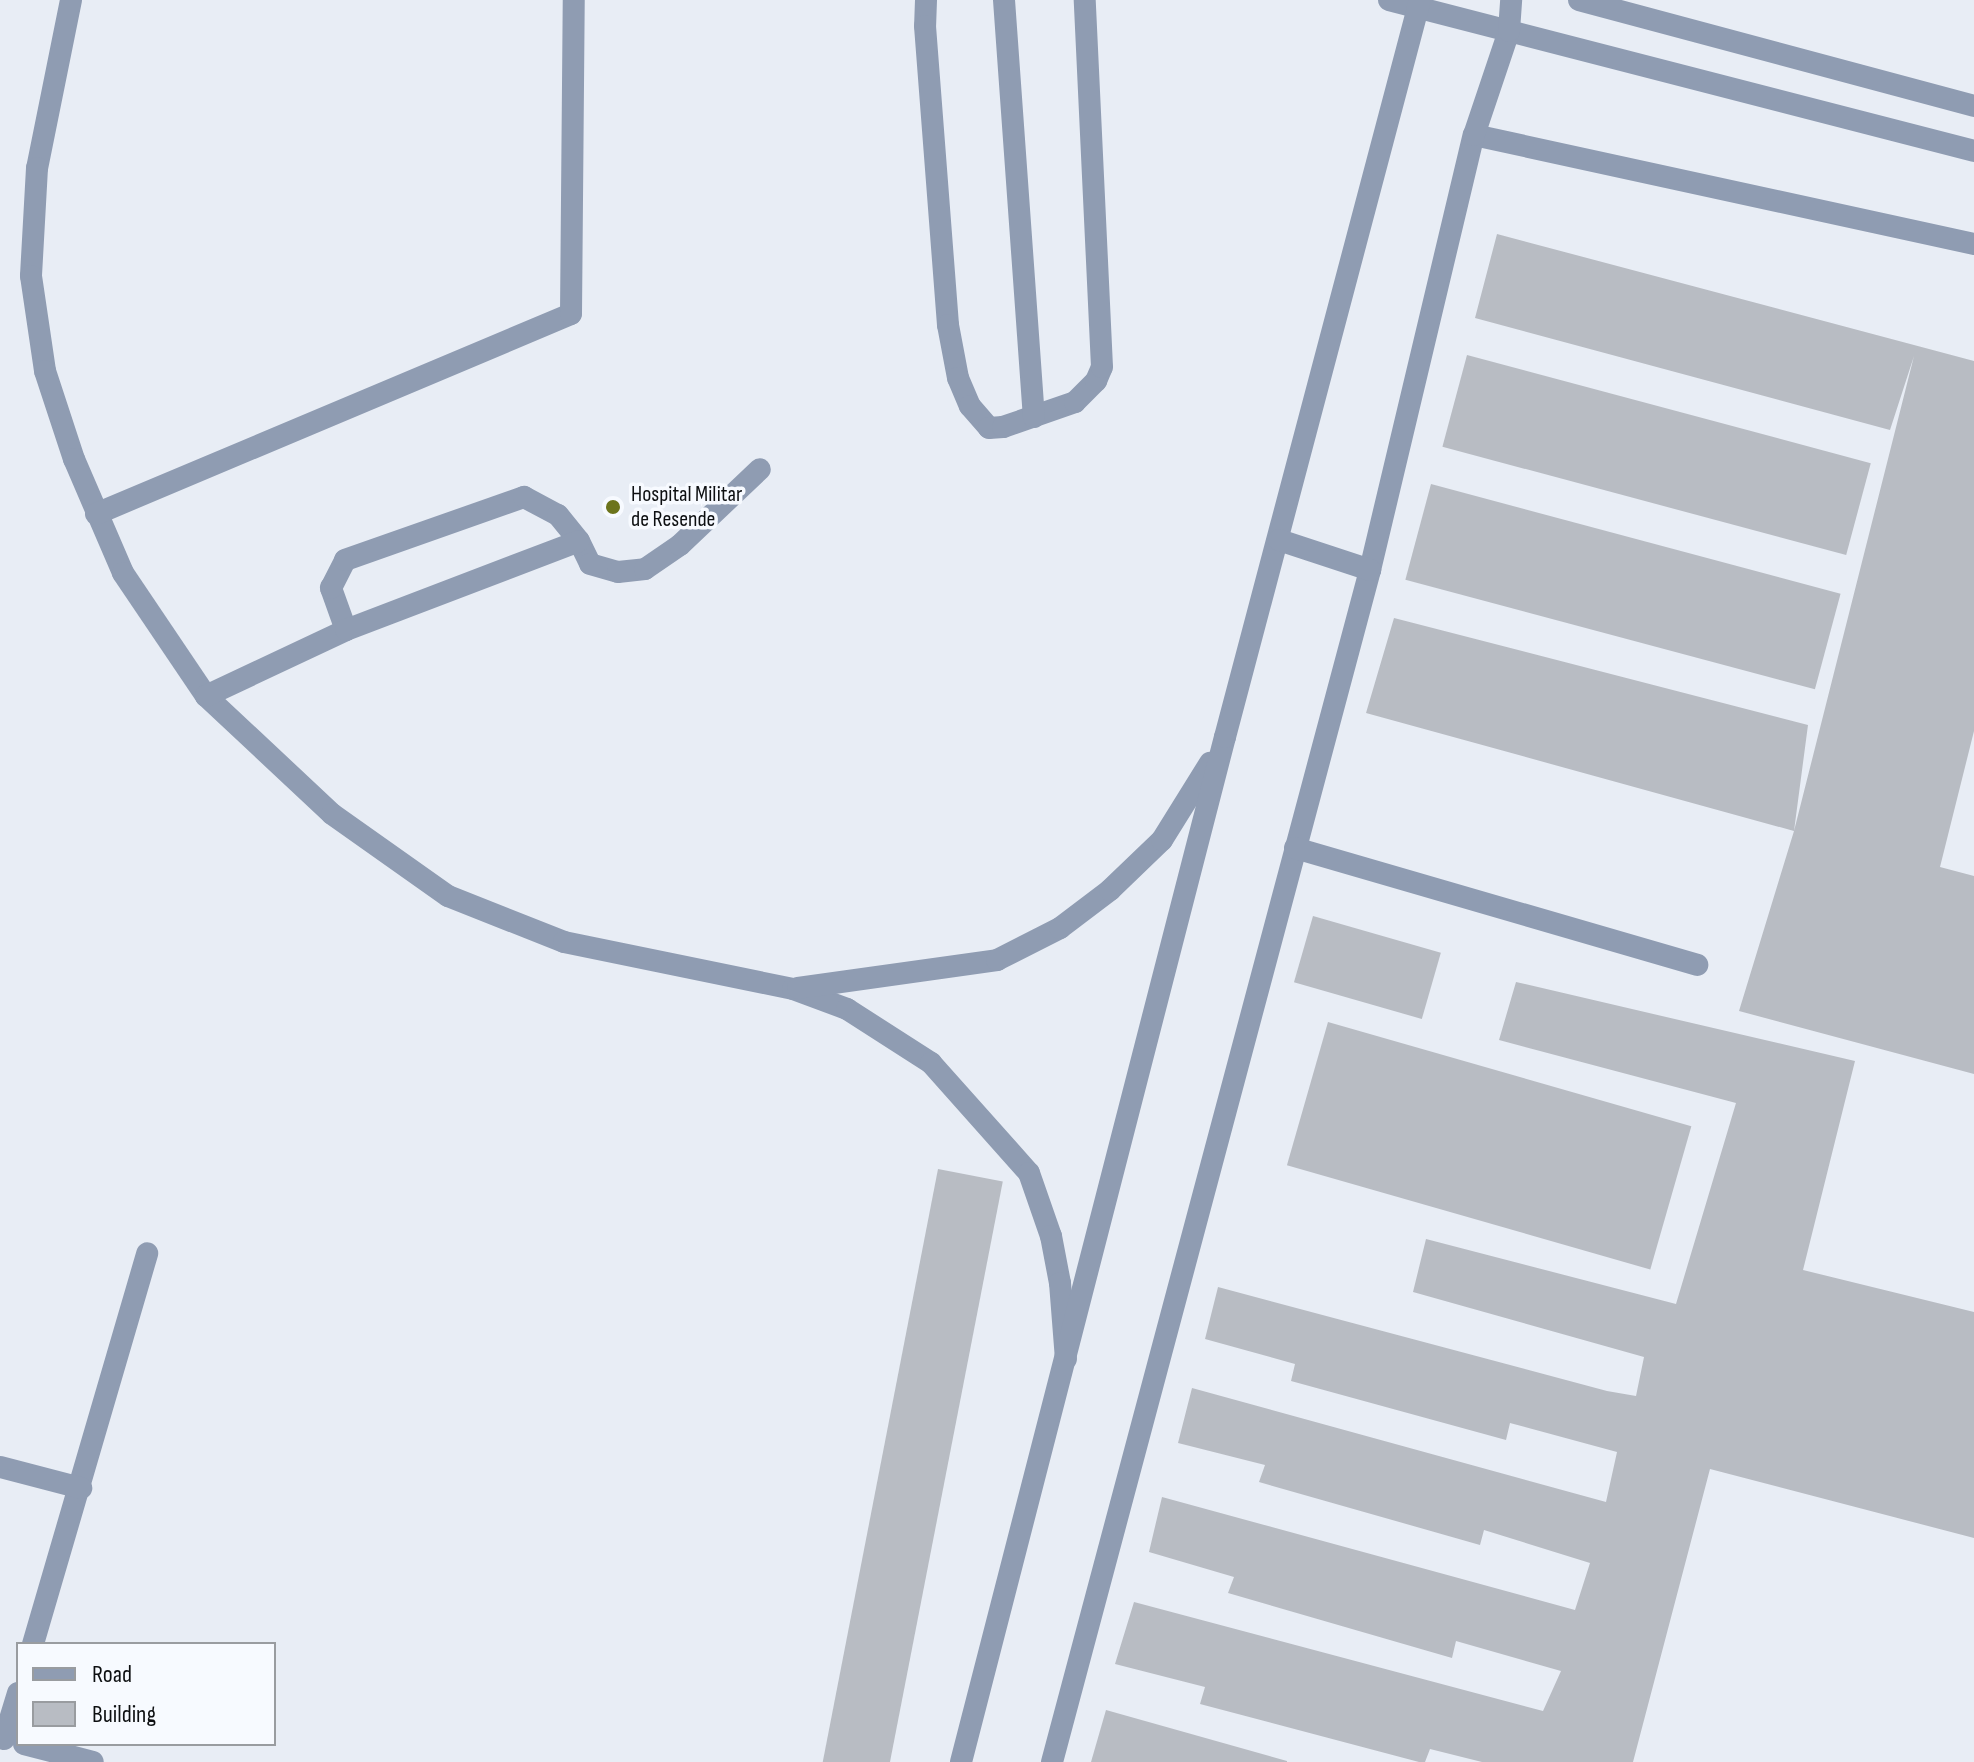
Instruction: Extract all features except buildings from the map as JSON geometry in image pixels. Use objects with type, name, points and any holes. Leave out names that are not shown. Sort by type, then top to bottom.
[{"type":"street","points":[[71,0],[37,168],[31,276],[45,371],[96,514],[123,573],[206,696],[230,723],[332,814],[448,896],[564,942],[793,989],[847,1009],[931,1063],[1029,1173],[1051,1236],[1060,1283],[1066,1359]]},
{"type":"street","points":[[96,514],[571,314],[574,0]]},
{"type":"street","points":[[926,0],[925,26],[948,325],[958,378],[970,406],[989,428],[1034,417],[1085,395],[1102,367],[1085,0]]},
{"type":"street","points":[[1004,0],[1034,417]]},
{"type":"street","points":[[1389,0],[1419,3],[1509,31],[1974,151]]},
{"type":"street","points":[[1052,1762],[1370,570],[1474,135],[1509,31],[1511,0]]},
{"type":"street","points":[[1579,0],[1974,106]]},
{"type":"street","points":[[961,1762],[1225,737],[1419,3]]},
{"type":"street","points":[[1474,135],[1974,244]]},
{"type":"street","points":[[346,630],[331,588],[345,560],[524,497],[558,515],[579,541],[590,564],[618,572],[645,569],[680,545],[760,469]]},
{"type":"street","points":[[1279,540],[1370,570]]},
{"type":"street","points":[[206,696],[346,630],[579,541]]},
{"type":"street","points":[[793,989],[997,960],[1060,928],[1110,890],[1162,840],[1225,737]]},
{"type":"street","points":[[1295,848],[1697,965]]},
{"type":"street","points":[[34,1642],[147,1253]]},
{"type":"street","points":[[0,1467],[81,1488]]},
{"type":"street","points":[[11,1741],[16,1707]]},
{"type":"street","points":[[31,1746],[93,1762]]},
{"type":"place","name":"Hospital Militar de Resende","points":[[613,507]]}]
